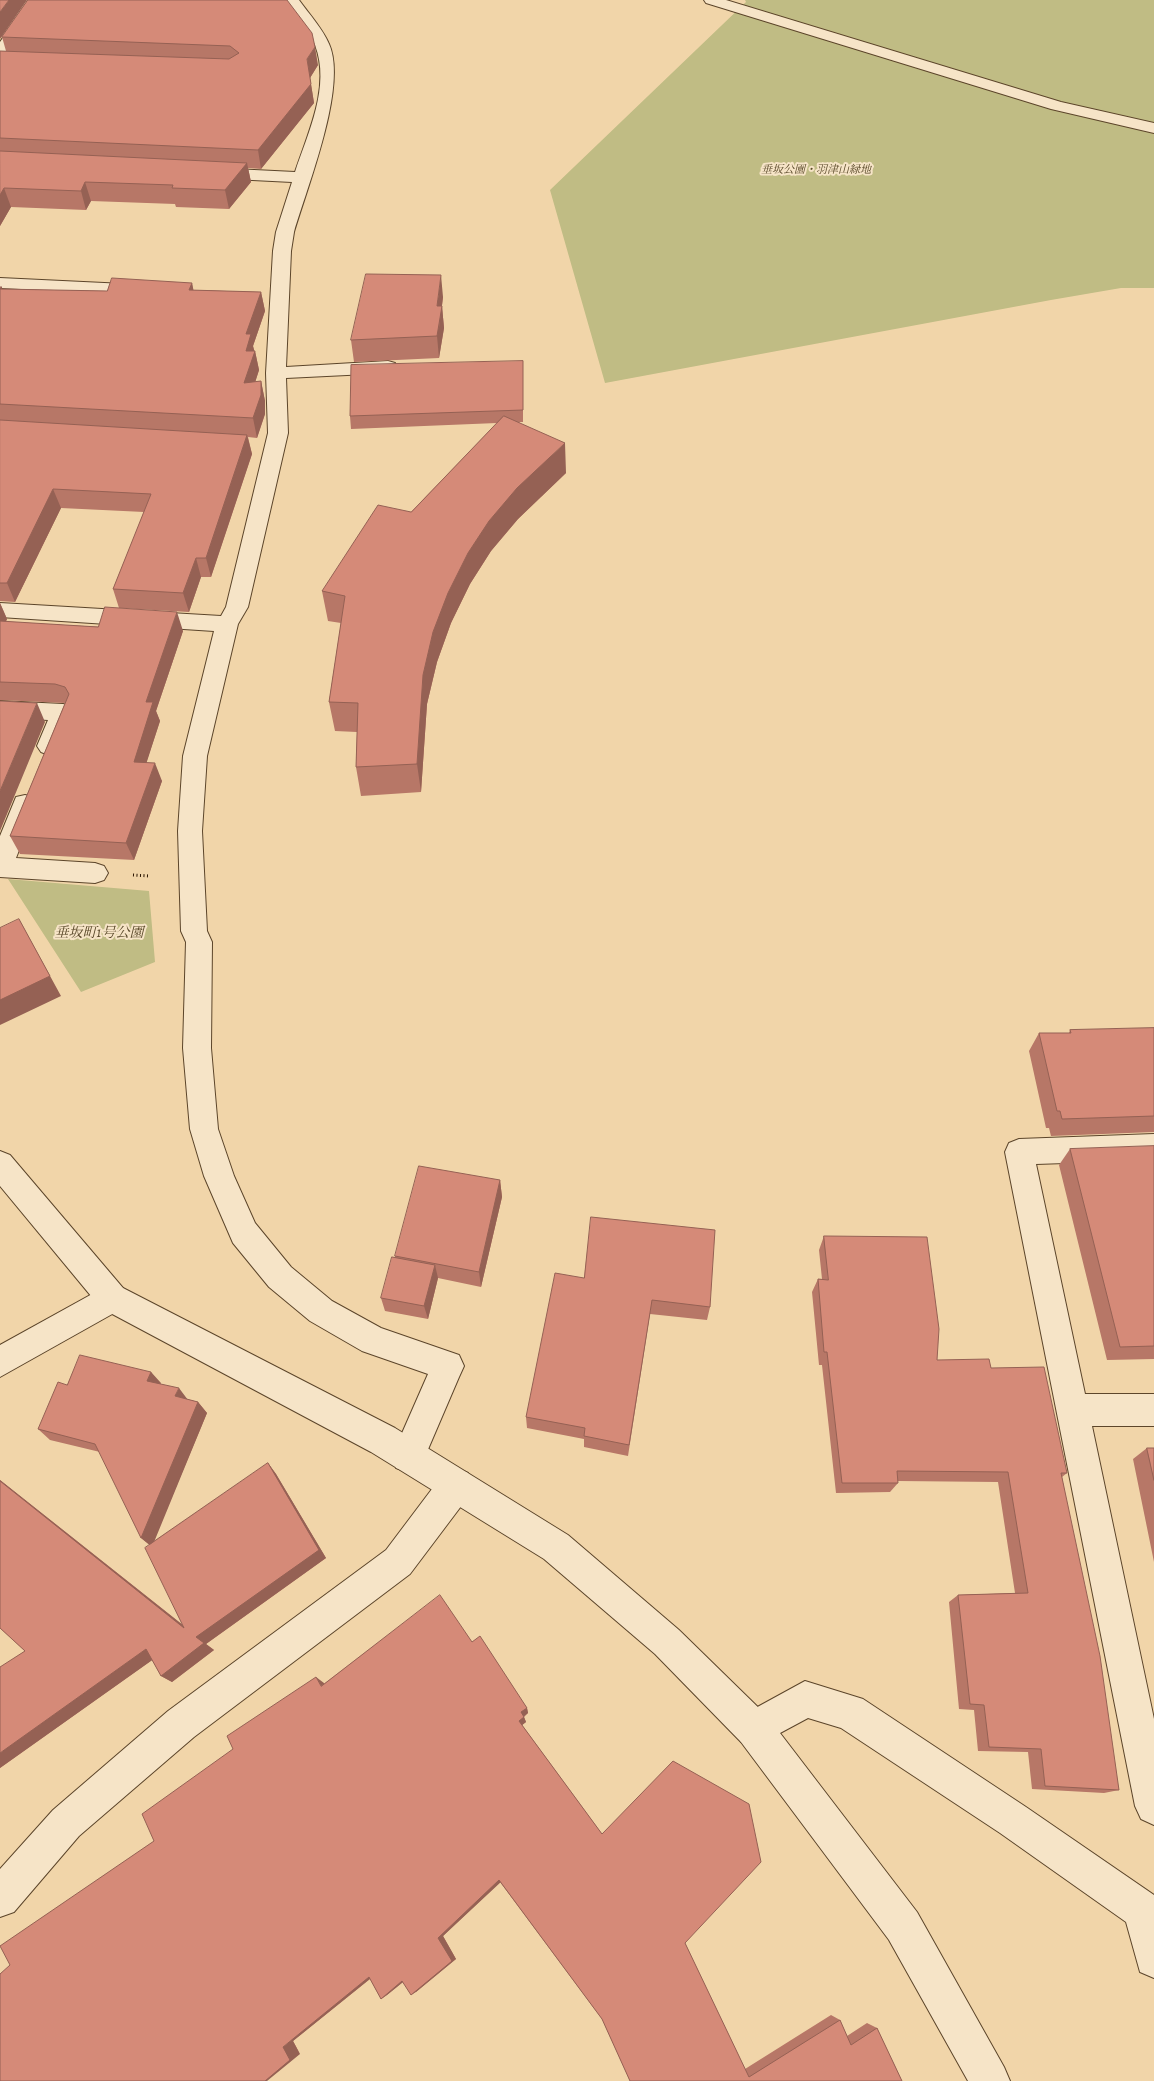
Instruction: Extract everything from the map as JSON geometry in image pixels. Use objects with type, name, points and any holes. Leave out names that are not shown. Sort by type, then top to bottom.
[{"type":"street","points":[[3,59],[36,0]]},
{"type":"street","points":[[292,0],[322,44],[328,65],[324,106],[285,232],[271,296],[278,433],[264,447],[237,607],[226,624],[195,756],[190,831],[194,931],[200,942],[197,1048],[204,1129],[219,1176],[244,1233],[280,1276],[321,1311],[374,1340],[448,1366],[408,1456]]},
{"type":"street","points":[[711,0],[1057,106],[1154,128]]},
{"type":"street","points":[[194,172],[302,177]]},
{"type":"street","points":[[0,283],[164,291]]},
{"type":"street","points":[[276,373],[404,366]]},
{"type":"street","points":[[0,610],[226,624]]},
{"type":"street","points":[[0,709],[63,712],[0,867],[95,873]]},
{"type":"street","points":[[1154,1147],[1019,1152],[1071,1410],[1147,1742],[1154,1806]]},
{"type":"street","points":[[0,1164],[112,1298],[374,1435],[456,1485],[556,1547],[667,1642],[754,1730],[903,1926],[990,2081]]},
{"type":"street","points":[[0,1362],[112,1298]]},
{"type":"street","points":[[1071,1410],[1154,1410]]},
{"type":"street","points":[[0,1898],[66,1822],[181,1724],[398,1562],[456,1485]]},
{"type":"street","points":[[754,1730],[805,1699],[850,1712],[1013,1820],[1150,1923]]},
{"type":"path","points":[[95,873],[192,879]]},
{"type":"green space","name":"垂坂公園・羽津山緑地","points":[[745,0],[1154,0],[1154,288],[1121,288],[1051,300],[605,383],[550,190],[746,2]]},
{"type":"green space","name":"垂坂町1号公園","points":[[8,879],[149,891],[155,962],[81,992]]},
{"type":"building","points":[[0,0],[9,0],[0,12]]},
{"type":"building","points":[[28,0],[287,0],[312,33],[315,47],[307,59],[311,84],[258,150],[0,138],[0,51],[229,59],[239,53],[230,46],[2,37]]},
{"type":"building","points":[[0,151],[247,163],[225,190],[172,188],[173,185],[85,182],[81,191],[4,188],[0,195]]},
{"type":"building","points":[[366,274],[441,275],[437,306],[442,306],[437,336],[351,340]]},
{"type":"building","points":[[112,278],[192,283],[189,290],[261,292],[246,334],[251,334],[246,351],[255,351],[244,383],[261,381],[261,395],[253,418],[0,404],[0,289],[107,291]]},
{"type":"building","points":[[523,361],[523,410],[350,416],[351,365]]},
{"type":"building","points":[[504,416],[565,443],[517,488],[489,521],[468,553],[448,593],[433,632],[423,675],[417,764],[356,767],[358,703],[329,702],[345,596],[322,591],[378,505],[411,512]]},
{"type":"building","points":[[0,420],[247,435],[206,558],[196,558],[183,593],[113,589],[151,494],[53,489],[7,583],[0,583]]},
{"type":"building","points":[[105,607],[177,612],[146,702],[153,702],[134,762],[155,763],[126,843],[10,836],[69,694],[65,687],[55,684],[0,682],[0,621],[98,627]]},
{"type":"building","points":[[0,701],[37,703],[0,791]]},
{"type":"building","points":[[19,919],[50,976],[0,1000],[0,928]]},
{"type":"building","points":[[1154,1028],[1154,1116],[1062,1119],[1060,1111],[1057,1111],[1039,1033],[1071,1033],[1070,1030]]},
{"type":"building","points":[[1154,1146],[1154,1346],[1120,1347],[1070,1149]]},
{"type":"building","points":[[419,1166],[500,1180],[479,1272],[395,1256]]},
{"type":"building","points":[[591,1217],[715,1230],[710,1307],[652,1300],[629,1445],[584,1436],[585,1428],[526,1417],[555,1273],[584,1278]]},
{"type":"building","points":[[824,1236],[927,1237],[939,1329],[937,1360],[989,1359],[991,1368],[1044,1367],[1067,1473],[1061,1473],[1100,1656],[1119,1790],[1045,1786],[1041,1749],[989,1747],[984,1705],[970,1704],[958,1595],[1028,1593],[1008,1472],[897,1471],[898,1483],[842,1483],[827,1352],[824,1352],[818,1279],[828,1280]]},
{"type":"building","points":[[392,1257],[435,1265],[424,1306],[381,1298]]},
{"type":"building","points":[[80,1355],[151,1372],[147,1381],[179,1388],[175,1396],[198,1402],[141,1538],[95,1444],[38,1429],[58,1382],[67,1385]]},
{"type":"building","points":[[1147,1448],[1154,1448],[1154,1480]]},
{"type":"building","points":[[268,1463],[319,1550],[196,1637],[204,1643],[161,1676],[146,1649],[0,1753],[0,1667],[25,1651],[0,1628],[0,1481],[184,1628],[145,1548]]},
{"type":"building","points":[[440,1595],[472,1642],[480,1636],[527,1708],[521,1712],[524,1717],[519,1721],[602,1834],[673,1761],[749,1804],[761,1862],[685,1943],[749,2077],[840,2020],[851,2045],[877,2028],[902,2081],[630,2081],[602,2019],[499,1880],[438,1938],[452,1961],[411,1995],[402,1981],[381,1999],[369,1977],[283,2047],[290,2060],[265,2081],[0,2081],[0,1974],[10,1965],[0,1946],[154,1841],[142,1814],[233,1749],[227,1736],[316,1677],[321,1686]]}]
